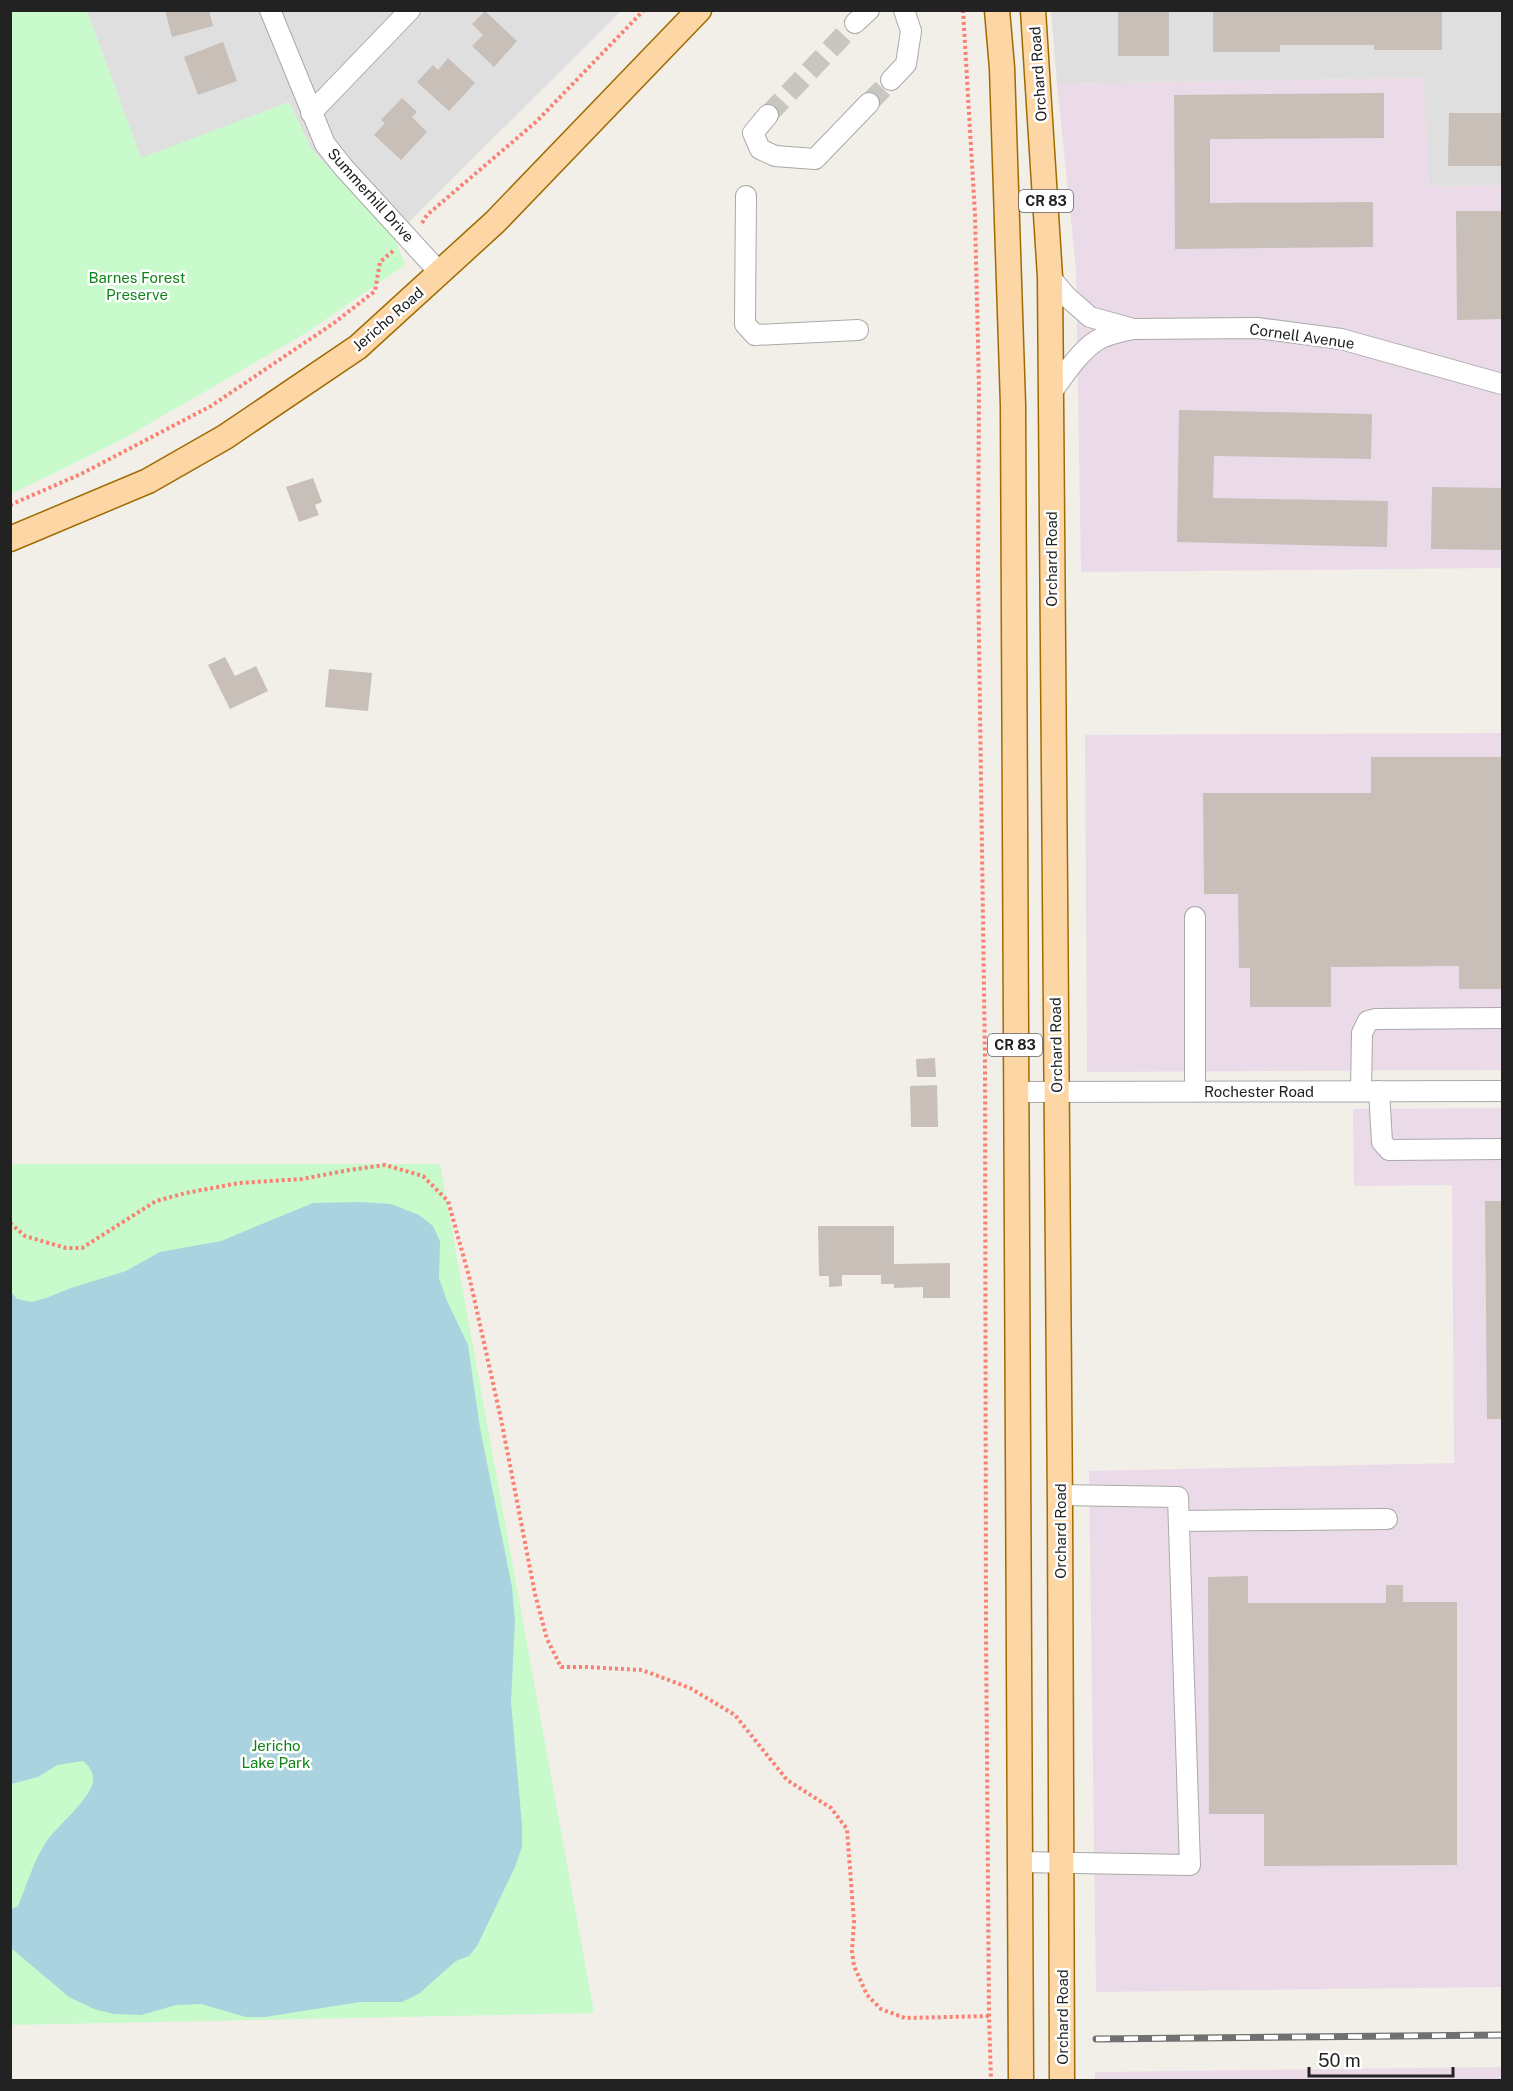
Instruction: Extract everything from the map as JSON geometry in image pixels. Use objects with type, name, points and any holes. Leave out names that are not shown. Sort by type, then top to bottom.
[{"type":"main road","name":"Jericho Road","points":[[10,539],[148,481],[225,436],[358,347],[495,222],[699,10]]},
{"type":"main road","name":"CR 83","points":[[997,10],[1002,68],[1013,405],[1021,2080]]},
{"type":"main road","name":"Orchard Road","points":[[1033,10],[1050,277],[1060,1495],[1062,2080]]},
{"type":"street","name":"Summerhill Drive","points":[[270,10],[325,144],[440,273]]},
{"type":"street","points":[[311,113],[410,10]]},
{"type":"street","points":[[891,80],[906,64],[911,31],[904,10]]},
{"type":"street","points":[[768,115],[753,133],[759,149],[775,156],[815,159],[869,103]]},
{"type":"street","points":[[746,196],[746,324],[755,335],[858,330]]},
{"type":"street","name":"Cornell Avenue","points":[[1050,277],[1066,296],[1090,317],[1133,329]]},
{"type":"street","name":"Cornell Avenue","points":[[1051,393],[1070,367],[1095,342],[1113,333],[1133,329],[1257,328],[1341,339],[1503,384]]},
{"type":"street","points":[[1195,917],[1195,1092]]},
{"type":"street","points":[[1503,1018],[1375,1019],[1368,1022],[1362,1033],[1370,1091],[1385,1147],[1389,1150],[1503,1149]]},
{"type":"street","name":"Rochester Road","points":[[1016,1092],[1503,1091]]},
{"type":"street","points":[[1020,1862],[1190,1865],[1178,1497],[1060,1495]]},
{"type":"street","points":[[1179,1521],[1387,1519]]},
{"type":"path","points":[[422,223],[427,215],[537,121],[644,10]]},
{"type":"path","points":[[963,10],[975,215],[979,387],[978,570],[985,1072],[989,2016],[992,2080]]},
{"type":"path","points":[[10,505],[81,474],[211,406],[334,322],[375,291],[380,262],[393,250]]},
{"type":"path","points":[[10,1223],[25,1236],[66,1248],[82,1248],[156,1201],[186,1193],[239,1183],[302,1179],[385,1165],[423,1176],[448,1201],[470,1280],[501,1419],[535,1594],[547,1639],[561,1667],[586,1666],[642,1670],[690,1688],[735,1715],[787,1780],[831,1808],[847,1829],[854,1922],[852,1951],[854,1966],[867,1995],[881,2009],[905,2018],[989,2016]]},
{"type":"shaded area","points":[[87,11],[621,11],[394,237],[311,149],[289,102],[141,159]]},
{"type":"shaded area","points":[[1051,11],[1502,11],[1502,185],[1429,187],[1423,78],[1057,84]]},
{"type":"shaded area","points":[[1424,78],[1429,187],[1502,185],[1502,568],[1081,572],[1076,269],[1057,84]]},
{"type":"shaded area","points":[[1502,733],[1502,1070],[1087,1072],[1085,735]]},
{"type":"shaded area","points":[[1502,1108],[1502,1987],[1096,1992],[1089,1471],[1454,1463],[1452,1185],[1354,1186],[1353,1109]]},
{"type":"shaded area","points":[[1502,2067],[1502,2080],[1095,2080],[1095,2072]]},
{"type":"green space","name":"Barnes Forest Preserve","points":[[11,11],[87,11],[141,158],[289,102],[311,149],[394,237],[405,265],[306,333],[121,440],[11,494]]},
{"type":"green space","name":"Jericho Lake Park","points":[[10,1164],[440,1164],[594,2013],[11,2025]]},
{"type":"water","name":"Jericho Lake Park","points":[[313,1203],[391,1204],[419,1215],[433,1226],[440,1241],[439,1278],[468,1345],[480,1428],[512,1587],[515,1621],[511,1702],[522,1847],[515,1867],[477,1946],[469,1956],[456,1961],[420,1993],[402,2002],[360,2002],[265,2017],[246,2017],[201,2004],[176,2005],[141,2015],[114,2014],[94,2009],[69,1997],[11,1948],[11,1909],[18,1906],[41,1850],[86,1796],[91,1788],[93,1775],[91,1769],[83,1761],[57,1765],[38,1777],[11,1784],[11,1292],[17,1299],[32,1302],[126,1271],[160,1252],[221,1241]]},
{"type":"building","points":[[165,10],[209,10],[213,26],[172,37]]},
{"type":"building","points":[[1118,10],[1169,10],[1169,56],[1118,56]]},
{"type":"building","points":[[1213,10],[1442,10],[1442,50],[1374,50],[1374,45],[1280,45],[1280,52],[1213,52]]},
{"type":"building","points":[[485,11],[517,41],[494,67],[472,46],[483,35],[472,24]]},
{"type":"building","points":[[223,42],[237,81],[198,95],[184,57]]},
{"type":"building","points":[[448,58],[475,83],[449,111],[417,82],[433,65],[438,70]]},
{"type":"building","points":[[1384,93],[1384,138],[1210,139],[1210,203],[1373,202],[1373,247],[1175,249],[1174,95]]},
{"type":"building","points":[[402,98],[417,112],[412,117],[427,132],[401,160],[374,135],[385,123],[381,120]]},
{"type":"building","points":[[1449,113],[1502,113],[1502,166],[1448,166]]},
{"type":"building","points":[[1456,211],[1502,211],[1502,319],[1457,320]]},
{"type":"building","points":[[1179,410],[1372,414],[1371,459],[1214,456],[1213,498],[1388,501],[1387,547],[1177,542]]},
{"type":"building","points":[[313,478],[322,502],[315,505],[319,515],[299,522],[286,487]]},
{"type":"building","points":[[1432,487],[1502,488],[1502,550],[1431,549]]},
{"type":"building","points":[[225,657],[235,676],[256,666],[268,691],[230,709],[208,665]]},
{"type":"building","points":[[329,669],[372,673],[368,711],[325,707]]},
{"type":"building","points":[[1371,757],[1502,757],[1502,989],[1459,989],[1459,966],[1331,967],[1331,1007],[1250,1007],[1250,968],[1239,968],[1238,894],[1204,894],[1203,793],[1371,793]]},
{"type":"building","points":[[935,1058],[936,1077],[917,1077],[916,1059]]},
{"type":"building","points":[[937,1085],[938,1127],[911,1127],[910,1086]]},
{"type":"building","points":[[1485,1201],[1502,1201],[1502,1419],[1487,1419]]},
{"type":"building","points":[[818,1226],[894,1226],[894,1264],[950,1263],[950,1298],[923,1298],[923,1287],[894,1288],[894,1284],[881,1284],[881,1275],[842,1275],[842,1286],[829,1287],[829,1276],[819,1276]]},
{"type":"building","points":[[1248,1576],[1248,1603],[1386,1603],[1386,1585],[1403,1585],[1403,1602],[1457,1602],[1457,1865],[1264,1866],[1264,1814],[1209,1814],[1208,1577]]},
{"type":"tunnel","points":[[768,115],[855,23]]},
{"type":"tunnel","points":[[869,103],[891,80]]},
{"type":"railway","points":[[1096,2039],[1502,2035]]}]
